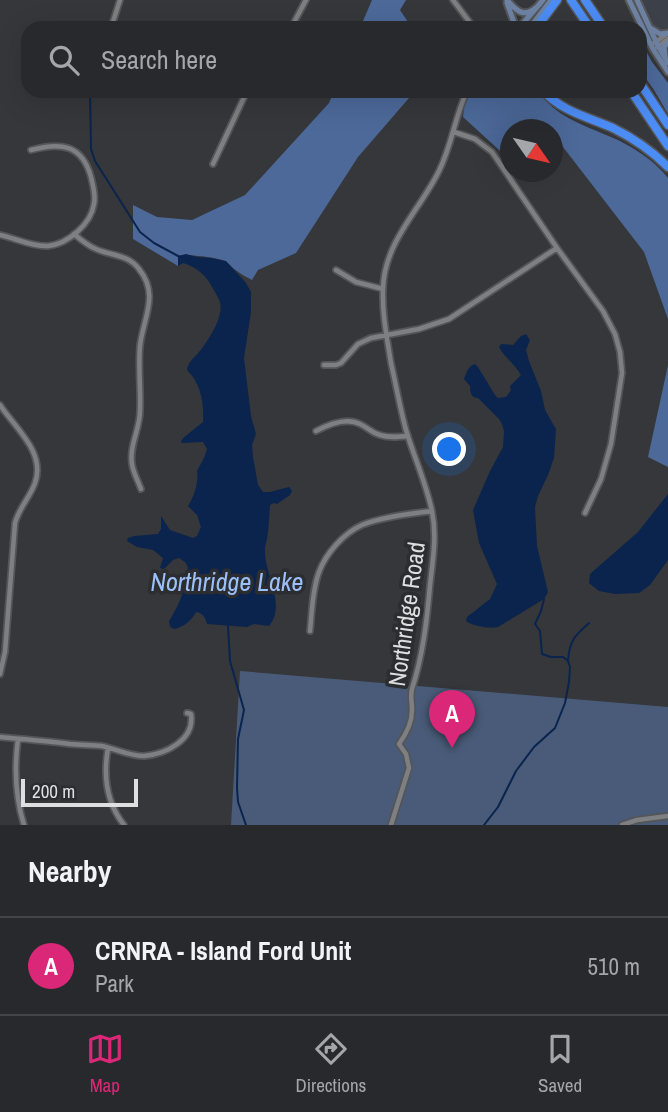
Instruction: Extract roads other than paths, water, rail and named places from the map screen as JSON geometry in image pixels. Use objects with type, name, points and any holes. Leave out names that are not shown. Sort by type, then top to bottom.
[{"type":"highway","points":[[543,7],[554,0]]},
{"type":"highway","points":[[569,0],[580,21]]},
{"type":"highway","points":[[569,0],[585,21]]},
{"type":"highway","points":[[585,0],[599,21]]},
{"type":"highway","points":[[647,94],[668,125]]},
{"type":"highway","points":[[552,98],[561,105],[636,141],[668,167]]},
{"type":"highway","points":[[636,98],[668,146]]},
{"type":"street","points":[[113,21],[120,0]]},
{"type":"street","points":[[296,21],[306,0]]},
{"type":"street","points":[[453,0],[469,21]]},
{"type":"street","points":[[506,0],[516,10],[524,13],[543,7]]},
{"type":"street","points":[[506,0],[515,21]]},
{"type":"street","points":[[629,0],[641,21]]},
{"type":"street","points":[[637,0],[647,21]]},
{"type":"street","points":[[526,21],[543,7]]},
{"type":"street","points":[[647,22],[654,45],[668,63]]},
{"type":"street","points":[[649,26],[659,33],[668,33]]},
{"type":"street","points":[[647,32],[668,72]]},
{"type":"street","points":[[654,45],[668,33]]},
{"type":"street","points":[[654,45],[668,40]]},
{"type":"street","points":[[668,40],[664,50],[668,63]]},
{"type":"street","points":[[214,164],[244,98]]},
{"type":"street","name":"Northridge Road","points":[[391,825],[409,768],[406,754],[399,744],[412,719],[410,695],[425,634],[435,550],[428,493],[408,436],[395,383],[383,312],[383,289],[386,267],[394,245],[438,174],[464,98]]},
{"type":"street","points":[[454,132],[475,139],[492,152],[609,322],[618,342],[622,363],[621,385],[608,460],[585,513]]},
{"type":"street","points":[[0,235],[29,243],[49,246],[57,244],[74,234],[88,219],[94,205],[94,189],[88,165],[78,153],[51,145],[31,149]]},
{"type":"street","points":[[74,234],[94,248],[131,261],[141,271],[146,282],[150,306],[141,343],[140,416],[131,457],[141,489]]},
{"type":"street","points":[[324,365],[341,363],[362,341],[419,329],[449,319],[557,248]]},
{"type":"street","points":[[336,270],[356,282],[383,289]]},
{"type":"street","points":[[0,405],[34,452],[37,472],[15,523],[5,652],[0,674]]},
{"type":"street","points":[[317,431],[348,421],[383,436],[408,436]]},
{"type":"street","points":[[310,631],[319,571],[328,555],[345,536],[369,523],[432,511]]},
{"type":"street","points":[[0,737],[108,748],[140,756],[168,750],[180,742],[188,732],[192,718],[191,714],[187,713]]},
{"type":"street","points":[[14,739],[18,802],[24,825]]},
{"type":"street","points":[[108,748],[105,765],[108,794],[124,825]]},
{"type":"street","points":[[622,825],[668,816]]},
{"type":"water","name":"Northridge Lake","points":[[186,254],[226,261],[251,292],[251,312],[244,358],[251,416],[256,434],[252,445],[258,485],[263,492],[289,487],[292,491],[277,504],[270,505],[265,550],[276,608],[269,626],[207,624],[203,616],[196,612],[185,625],[175,629],[170,627],[169,621],[182,595],[188,567],[179,558],[164,569],[160,568],[163,558],[153,550],[137,547],[127,541],[134,536],[158,534],[161,529],[161,516],[170,530],[193,538],[201,527],[197,515],[188,506],[196,489],[197,471],[207,449],[203,442],[181,442],[203,422],[201,394],[196,381],[187,370],[214,328],[221,308],[204,275],[187,264],[178,266],[178,256]]},
{"type":"water","points":[[526,334],[530,340],[526,350],[529,361],[545,410],[556,429],[554,458],[535,507],[537,546],[548,592],[544,599],[498,627],[482,627],[466,621],[467,617],[490,599],[497,584],[479,543],[473,510],[503,447],[504,431],[499,419],[478,398],[472,396],[470,386],[464,379],[469,368],[475,364],[495,395],[498,398],[506,397],[511,390],[510,386],[521,375],[499,347],[501,344],[513,345]]},
{"type":"water","points":[[668,494],[668,560],[650,585],[639,593],[615,594],[599,591],[589,583],[590,574],[638,532]]},
{"type":"waterway","points":[[90,98],[91,149],[95,161],[140,232],[178,256]]},
{"type":"waterway","points":[[484,825],[498,807],[516,771],[534,747],[555,728],[565,703],[569,682],[568,661],[563,657],[542,654],[540,631],[535,624],[544,599]]},
{"type":"waterway","points":[[568,660],[574,638],[589,623]]},
{"type":"waterway","points":[[228,626],[230,661],[244,710],[238,739],[237,788],[238,802],[246,825]]},
{"type":"place","name":"CRNRA - Island Ford Unit","points":[[452,748]]}]
